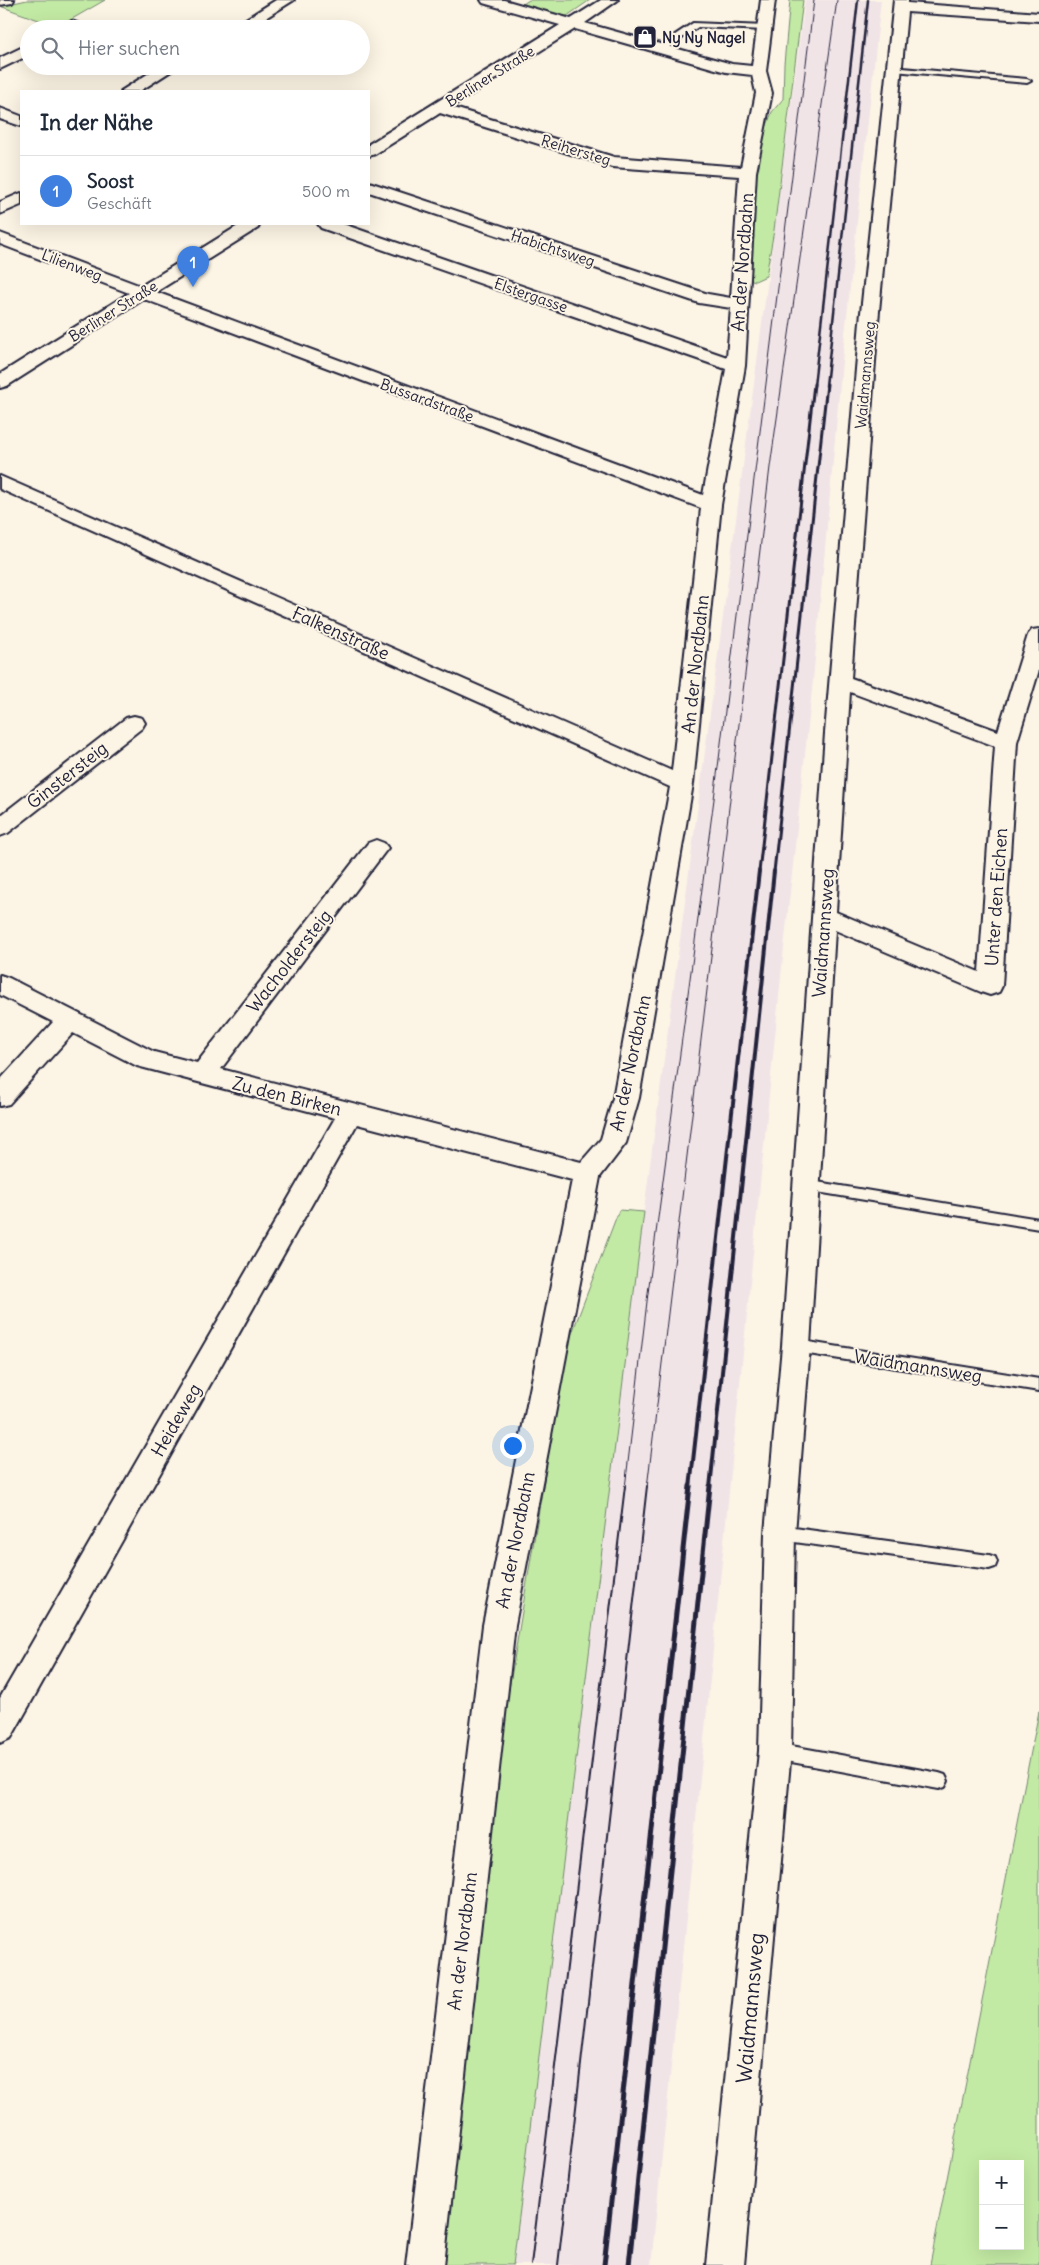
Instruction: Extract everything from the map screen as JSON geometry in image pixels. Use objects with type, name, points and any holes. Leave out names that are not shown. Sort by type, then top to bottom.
[{"type":"street","points":[[0,1],[7,0]]},
{"type":"street","points":[[253,20],[287,0]]},
{"type":"street","points":[[488,0],[731,69],[758,71]]},
{"type":"street","name":"Berliner Straße","points":[[370,150],[611,0]]},
{"type":"street","name":"An der Nordbahn","points":[[425,2265],[499,1625],[587,1174],[613,1143],[626,1098],[682,784],[711,505],[736,366],[738,304],[748,172],[764,93],[758,71],[768,0]]},
{"type":"street","points":[[900,4],[1039,17]]},
{"type":"street","name":"Waidmannsweg","points":[[725,2265],[775,1751],[780,1532],[796,1346],[805,1185],[840,681],[868,322],[900,4]]},
{"type":"street","points":[[0,64],[20,54]]},
{"type":"street","points":[[131,90],[156,75]]},
{"type":"street","name":"Reihersteg","points":[[439,108],[612,162],[748,172]]},
{"type":"street","points":[[0,113],[20,121]]},
{"type":"street","name":"Habichtsweg","points":[[370,187],[705,299],[738,304]]},
{"type":"street","points":[[0,209],[20,199]]},
{"type":"street","name":"Berliner Straße","points":[[0,382],[250,225]]},
{"type":"street","name":"Elstergasse","points":[[330,225],[736,366]]},
{"type":"street","name":"Lilienweg","points":[[0,238],[143,293]]},
{"type":"street","name":"Bussardstraße","points":[[143,293],[711,505]]},
{"type":"street","name":"Falkenstraße","points":[[0,482],[682,784]]},
{"type":"street","name":"Unter den Eichen","points":[[825,917],[990,986],[1006,742],[1039,635]]},
{"type":"street","points":[[840,681],[1006,742]]},
{"type":"street","name":"Ginstersteig","points":[[0,828],[134,723]]},
{"type":"street","name":"Wacholdersteig","points":[[202,1074],[376,848]]},
{"type":"street","name":"Zu den Birken","points":[[0,984],[146,1060],[587,1174]]},
{"type":"street","points":[[0,1097],[70,1022]]},
{"type":"street","name":"Heideweg","points":[[0,1728],[351,1112]]},
{"type":"lane","points":[[660,49],[696,25],[765,28]]},
{"type":"lane","points":[[894,69],[1027,81]]},
{"type":"lane","points":[[805,1185],[1039,1224]]},
{"type":"lane","name":"Waidmannsweg","points":[[796,1346],[1039,1385]]},
{"type":"lane","points":[[780,1532],[989,1562]]},
{"type":"lane","points":[[775,1751],[940,1781]]},
{"type":"shaded area","points":[[805,0],[881,0],[842,362],[813,681],[783,957],[651,2265],[513,2265],[640,1240]]},
{"type":"green space","points":[[27,0],[105,0],[70,20],[39,20],[0,6]]},
{"type":"green space","points":[[529,0],[590,0],[567,16],[559,17],[520,6]]},
{"type":"green space","points":[[790,0],[803,0],[774,230],[766,276],[755,281],[744,277],[754,237],[751,222],[753,178],[759,167],[761,141],[772,112],[783,99]]},
{"type":"green space","points":[[619,1210],[644,1212],[513,2265],[409,2265],[491,1797],[566,1349]]},
{"type":"green space","points":[[1039,1711],[1039,2265],[930,2265]]},
{"type":"tram line","points":[[625,1488],[648,1293],[714,799],[814,0]]},
{"type":"tram line","points":[[647,1488],[770,467],[837,0]]},
{"type":"tram line","points":[[531,2265],[625,1486]]},
{"type":"tram line","points":[[558,2265],[647,1486]]},
{"type":"railway","points":[[814,386],[858,0]]},
{"type":"railway","points":[[826,386],[868,0]]},
{"type":"railway","points":[[759,872],[814,384]]},
{"type":"railway","points":[[774,872],[827,384]]},
{"type":"railway","points":[[690,1488],[759,871]]},
{"type":"railway","points":[[710,1488],[774,871]]},
{"type":"railway","points":[[604,2265],[690,1486]]},
{"type":"railway","points":[[629,2265],[710,1486]]},
{"type":"place","name":"Ny Ny Nagel","points":[[645,37]]},
{"type":"place","name":"Soost","points":[[193,287]]}]
